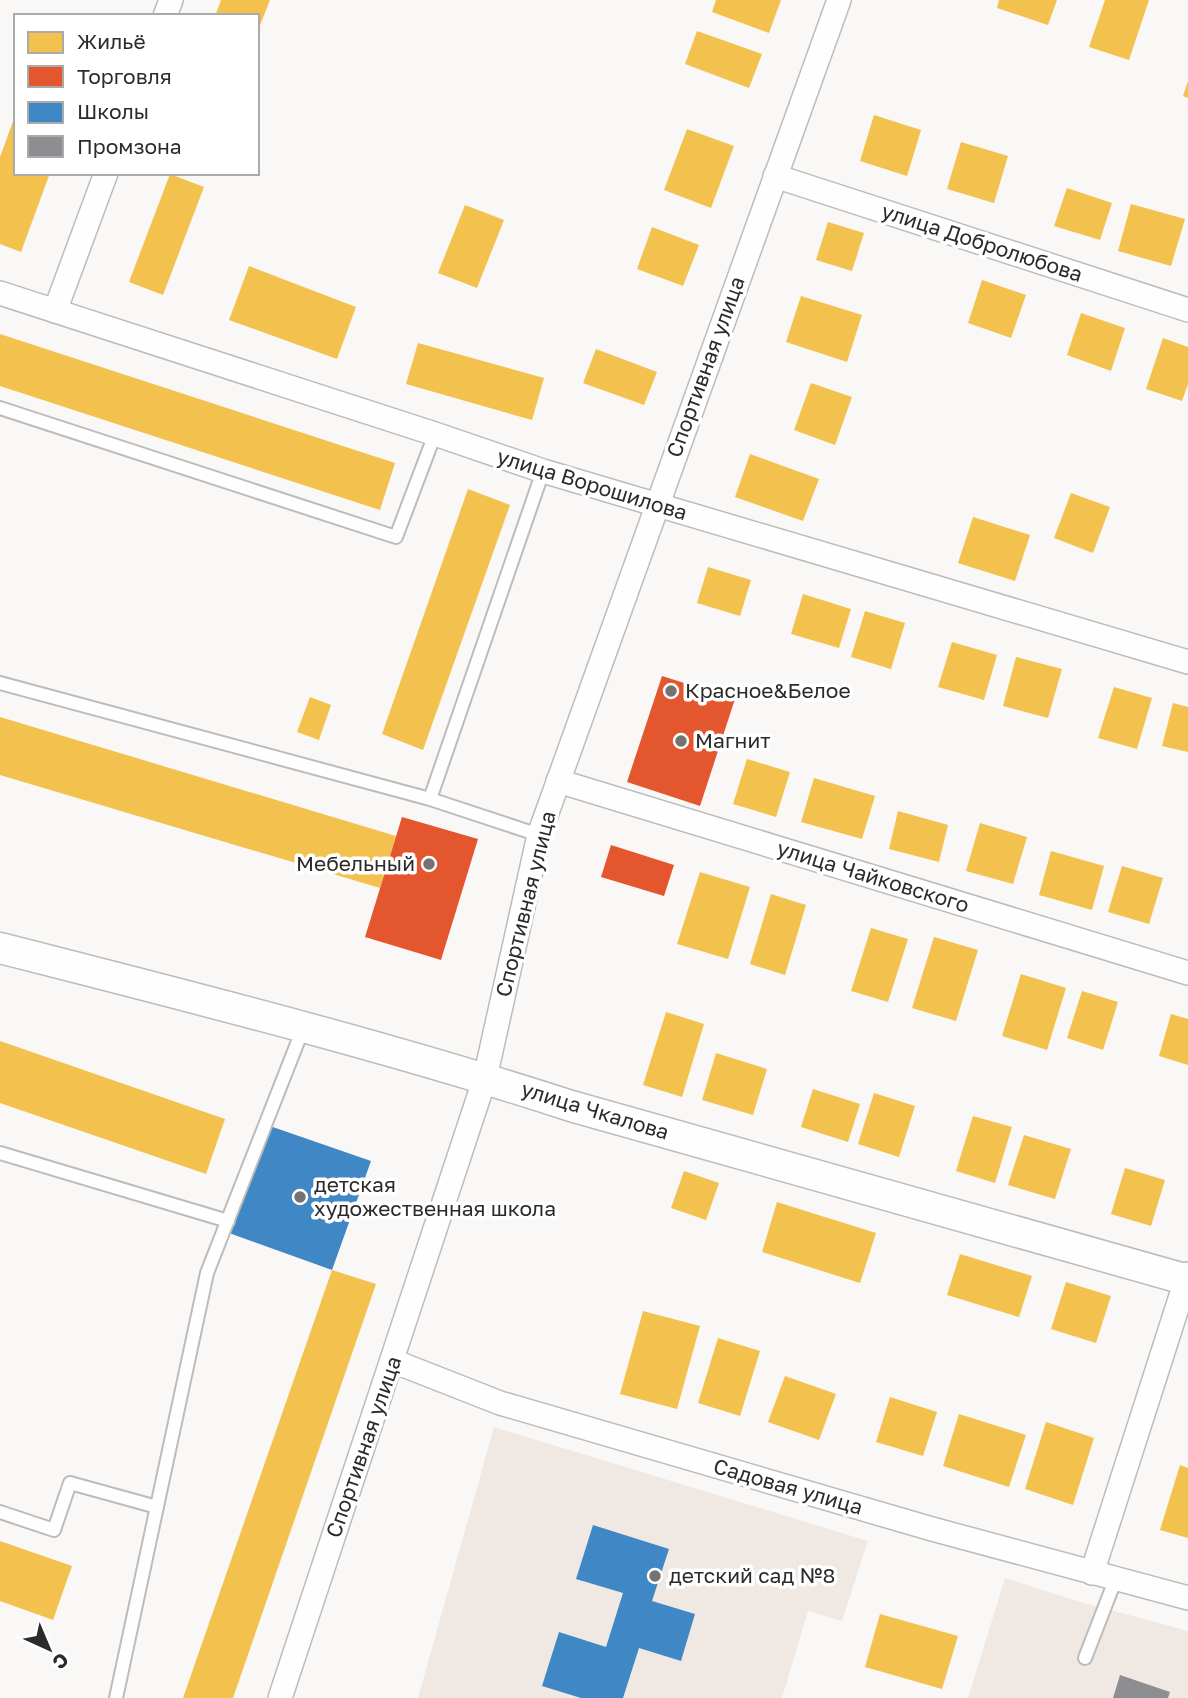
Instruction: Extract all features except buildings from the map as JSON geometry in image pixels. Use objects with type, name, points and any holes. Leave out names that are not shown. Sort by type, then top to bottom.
[{"type":"street","name":"Спортивная улица","points":[[280,1698],[485,1078],[539,835],[839,0]]},
{"type":"street","points":[[55,311],[105,175]]},
{"type":"street","name":"улица Добролюбова","points":[[775,176],[1188,310]]},
{"type":"street","name":"улица Ворошилова","points":[[0,293],[543,471],[1188,662]]},
{"type":"street","name":"улица Чайковского","points":[[558,781],[1188,973]]},
{"type":"street","name":"улица Чкалова","points":[[0,948],[304,1026],[485,1078],[584,1110],[1188,1278]]},
{"type":"street","points":[[1092,1573],[1188,1278]]},
{"type":"street","name":"Садовая улица","points":[[393,1361],[500,1404],[932,1529],[1188,1598]]},
{"type":"lane","points":[[0,408],[396,537],[435,434]]},
{"type":"lane","points":[[430,799],[543,471]]},
{"type":"lane","points":[[0,683],[430,799],[539,835]]},
{"type":"lane","points":[[116,1698],[207,1273],[304,1026]]},
{"type":"lane","points":[[0,1153],[228,1221]]},
{"type":"lane","points":[[0,1512],[54,1530],[70,1483],[157,1507]]},
{"type":"lane","points":[[1085,1658],[1116,1578]]},
{"type":"shaded area","name":"детский сад №8","points":[[494,1427],[868,1541],[842,1621],[808,1611],[782,1698],[418,1698]]},
{"type":"shaded area","points":[[1005,1578],[1188,1631],[1188,1698],[968,1698]]},
{"type":"place","name":"Красное&Белое","points":[[671,691]]},
{"type":"place","name":"Магнит","points":[[681,741]]},
{"type":"place","name":"Мебельный","points":[[429,864]]},
{"type":"place","name":"детская художественная школа","points":[[300,1197]]},
{"type":"place","name":"детский сад №8","points":[[655,1576]]}]
